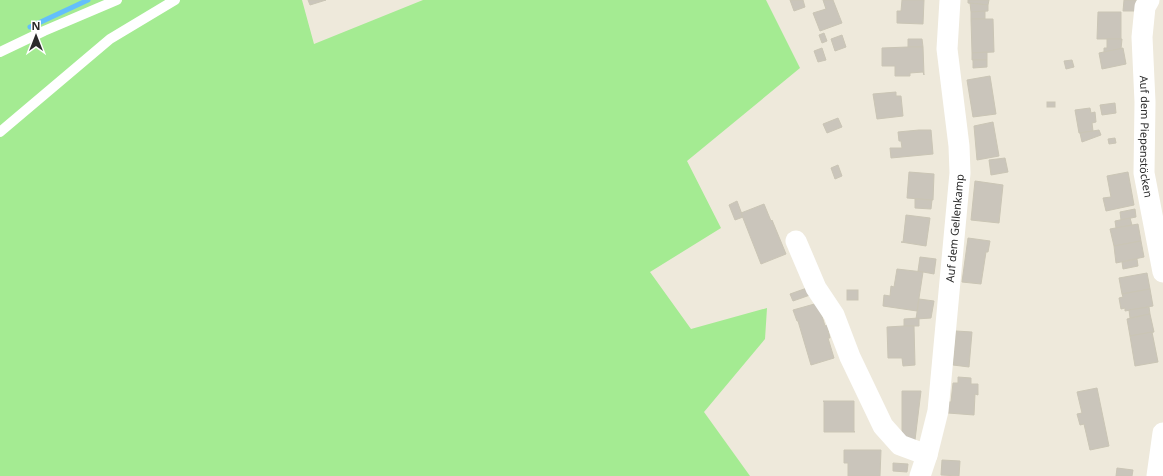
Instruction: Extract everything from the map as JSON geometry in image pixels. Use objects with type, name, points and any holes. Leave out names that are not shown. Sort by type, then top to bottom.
[{"type":"street","name":"Auf dem Gellenkamp","points":[[920,476],[938,411],[960,173],[959,146],[947,49],[950,0]]},
{"type":"street","name":"Auf dem Piepenstöcken","points":[[1149,0],[1145,7],[1142,37],[1145,102],[1144,173],[1163,272]]},
{"type":"street","points":[[796,241],[816,288],[834,315],[850,357],[883,426],[900,445],[927,455]]},
{"type":"street","points":[[1156,476],[1163,433]]},
{"type":"lane","points":[[0,52],[44,31],[117,0]]},
{"type":"lane","points":[[0,132],[110,39],[175,0]]},
{"type":"green space","points":[[0,0],[302,0],[314,44],[423,0],[766,0],[800,68],[687,161],[721,228],[650,272],[691,329],[767,308],[765,339],[704,412],[750,476],[0,476]]},
{"type":"building","points":[[308,0],[326,0],[310,5]]},
{"type":"building","points":[[790,0],[803,0],[805,7],[794,11]]},
{"type":"building","points":[[823,0],[833,0],[842,23],[820,31],[813,13],[826,9]]},
{"type":"building","points":[[902,0],[924,0],[923,24],[897,23],[897,11],[901,11]]},
{"type":"building","points":[[968,0],[989,0],[988,5],[968,3]]},
{"type":"building","points":[[1124,0],[1138,0],[1138,11],[1123,11]]},
{"type":"building","points":[[970,3],[988,5],[988,11],[971,12]]},
{"type":"building","points":[[985,11],[985,19],[971,19],[971,12]]},
{"type":"building","points":[[1098,12],[1121,12],[1121,39],[1097,39]]},
{"type":"building","points":[[971,19],[993,19],[994,52],[972,53]]},
{"type":"building","points":[[824,33],[827,41],[822,43],[819,35]]},
{"type":"building","points":[[842,35],[846,47],[835,51],[831,39]]},
{"type":"building","points":[[908,39],[922,39],[923,47],[908,47]]},
{"type":"building","points":[[1107,39],[1122,39],[1121,49],[1104,52],[1104,48],[1107,48]]},
{"type":"building","points":[[923,47],[924,75],[923,72],[910,73],[910,76],[895,76],[895,66],[882,66],[882,48]]},
{"type":"building","points":[[822,48],[826,60],[818,62],[814,51]]},
{"type":"building","points":[[1123,48],[1126,64],[1102,69],[1099,53]]},
{"type":"building","points":[[987,52],[987,60],[972,60],[972,53]]},
{"type":"building","points":[[973,60],[987,60],[987,67],[973,68]]},
{"type":"building","points":[[1072,60],[1074,67],[1066,69],[1064,61]]},
{"type":"building","points":[[990,76],[996,114],[973,117],[967,80]]},
{"type":"building","points":[[896,92],[896,96],[901,96],[903,116],[877,119],[873,94]]},
{"type":"building","points":[[1047,102],[1055,102],[1055,107],[1047,107]]},
{"type":"building","points":[[1115,103],[1116,113],[1102,115],[1100,105]]},
{"type":"building","points":[[1090,108],[1091,113],[1095,112],[1096,122],[1092,123],[1093,131],[1079,133],[1075,110]]},
{"type":"building","points":[[838,118],[842,127],[827,133],[823,124]]},
{"type":"building","points":[[993,122],[999,156],[977,160],[974,126]]},
{"type":"building","points":[[931,130],[933,154],[891,158],[890,148],[902,148],[901,141],[899,141],[898,132]]},
{"type":"building","points":[[1099,130],[1101,135],[1082,142],[1080,133]]},
{"type":"building","points":[[1115,138],[1116,143],[1109,144],[1108,139]]},
{"type":"building","points":[[1005,158],[1008,172],[991,175],[989,160]]},
{"type":"building","points":[[838,165],[842,176],[835,179],[831,168]]},
{"type":"building","points":[[909,172],[934,174],[933,200],[907,198]]},
{"type":"building","points":[[1128,172],[1134,205],[1106,211],[1103,198],[1111,197],[1107,176]]},
{"type":"building","points":[[975,181],[1003,185],[999,223],[971,220]]},
{"type":"building","points":[[915,199],[932,200],[931,209],[915,208]]},
{"type":"building","points":[[737,201],[743,217],[735,220],[729,205]]},
{"type":"building","points":[[764,204],[786,254],[761,264],[741,213]]},
{"type":"building","points":[[1135,209],[1136,217],[1121,220],[1120,212]]},
{"type":"building","points":[[906,215],[930,218],[926,246],[901,242],[903,242]]},
{"type":"building","points":[[1130,218],[1132,225],[1116,228],[1115,221]]},
{"type":"building","points":[[1138,224],[1141,241],[1114,246],[1110,229]]},
{"type":"building","points":[[968,238],[990,241],[988,252],[986,252],[981,284],[962,282]]},
{"type":"building","points":[[1141,241],[1144,257],[1116,263],[1114,246]]},
{"type":"building","points":[[920,257],[936,259],[934,274],[918,271]]},
{"type":"building","points":[[1137,259],[1138,266],[1123,269],[1122,262]]},
{"type":"building","points":[[897,269],[923,272],[917,311],[883,306],[884,295],[890,296],[891,286],[894,287]]},
{"type":"building","points":[[1147,273],[1150,289],[1122,294],[1119,278]]},
{"type":"building","points":[[807,288],[810,295],[793,301],[790,294]]},
{"type":"building","points":[[1150,289],[1153,306],[1125,311],[1125,308],[1121,309],[1119,298],[1123,297],[1122,294]]},
{"type":"building","points":[[847,290],[858,290],[858,300],[847,300]]},
{"type":"building","points":[[919,299],[934,301],[931,318],[916,319]]},
{"type":"building","points":[[818,303],[825,326],[827,325],[830,338],[828,338],[834,358],[811,365],[798,321],[793,310]]},
{"type":"building","points":[[1149,307],[1150,314],[1130,318],[1129,310]]},
{"type":"building","points":[[1150,314],[1154,332],[1130,336],[1127,319]]},
{"type":"building","points":[[919,318],[919,326],[904,326],[904,319]]},
{"type":"building","points":[[914,326],[915,365],[903,366],[902,358],[888,358],[887,327]]},
{"type":"building","points":[[956,331],[972,332],[969,367],[953,365]]},
{"type":"building","points":[[1152,332],[1158,362],[1135,366],[1130,336]]},
{"type":"building","points":[[958,377],[971,378],[971,384],[978,384],[978,395],[975,394],[974,415],[948,413],[953,383],[958,383]]},
{"type":"building","points":[[1097,388],[1109,446],[1090,450],[1084,424],[1080,425],[1077,414],[1082,413],[1077,392]]},
{"type":"building","points":[[902,391],[921,391],[915,440],[902,440]]},
{"type":"building","points":[[823,401],[854,401],[855,432],[824,432]]},
{"type":"building","points":[[844,450],[881,450],[880,476],[848,476],[848,463],[844,463]]},
{"type":"building","points":[[942,460],[960,461],[959,476],[941,475]]},
{"type":"building","points":[[893,463],[908,464],[907,472],[893,471]]},
{"type":"building","points":[[1117,468],[1133,470],[1132,476],[1116,476]]},
{"type":"waterway","points":[[30,27],[88,0]]}]
